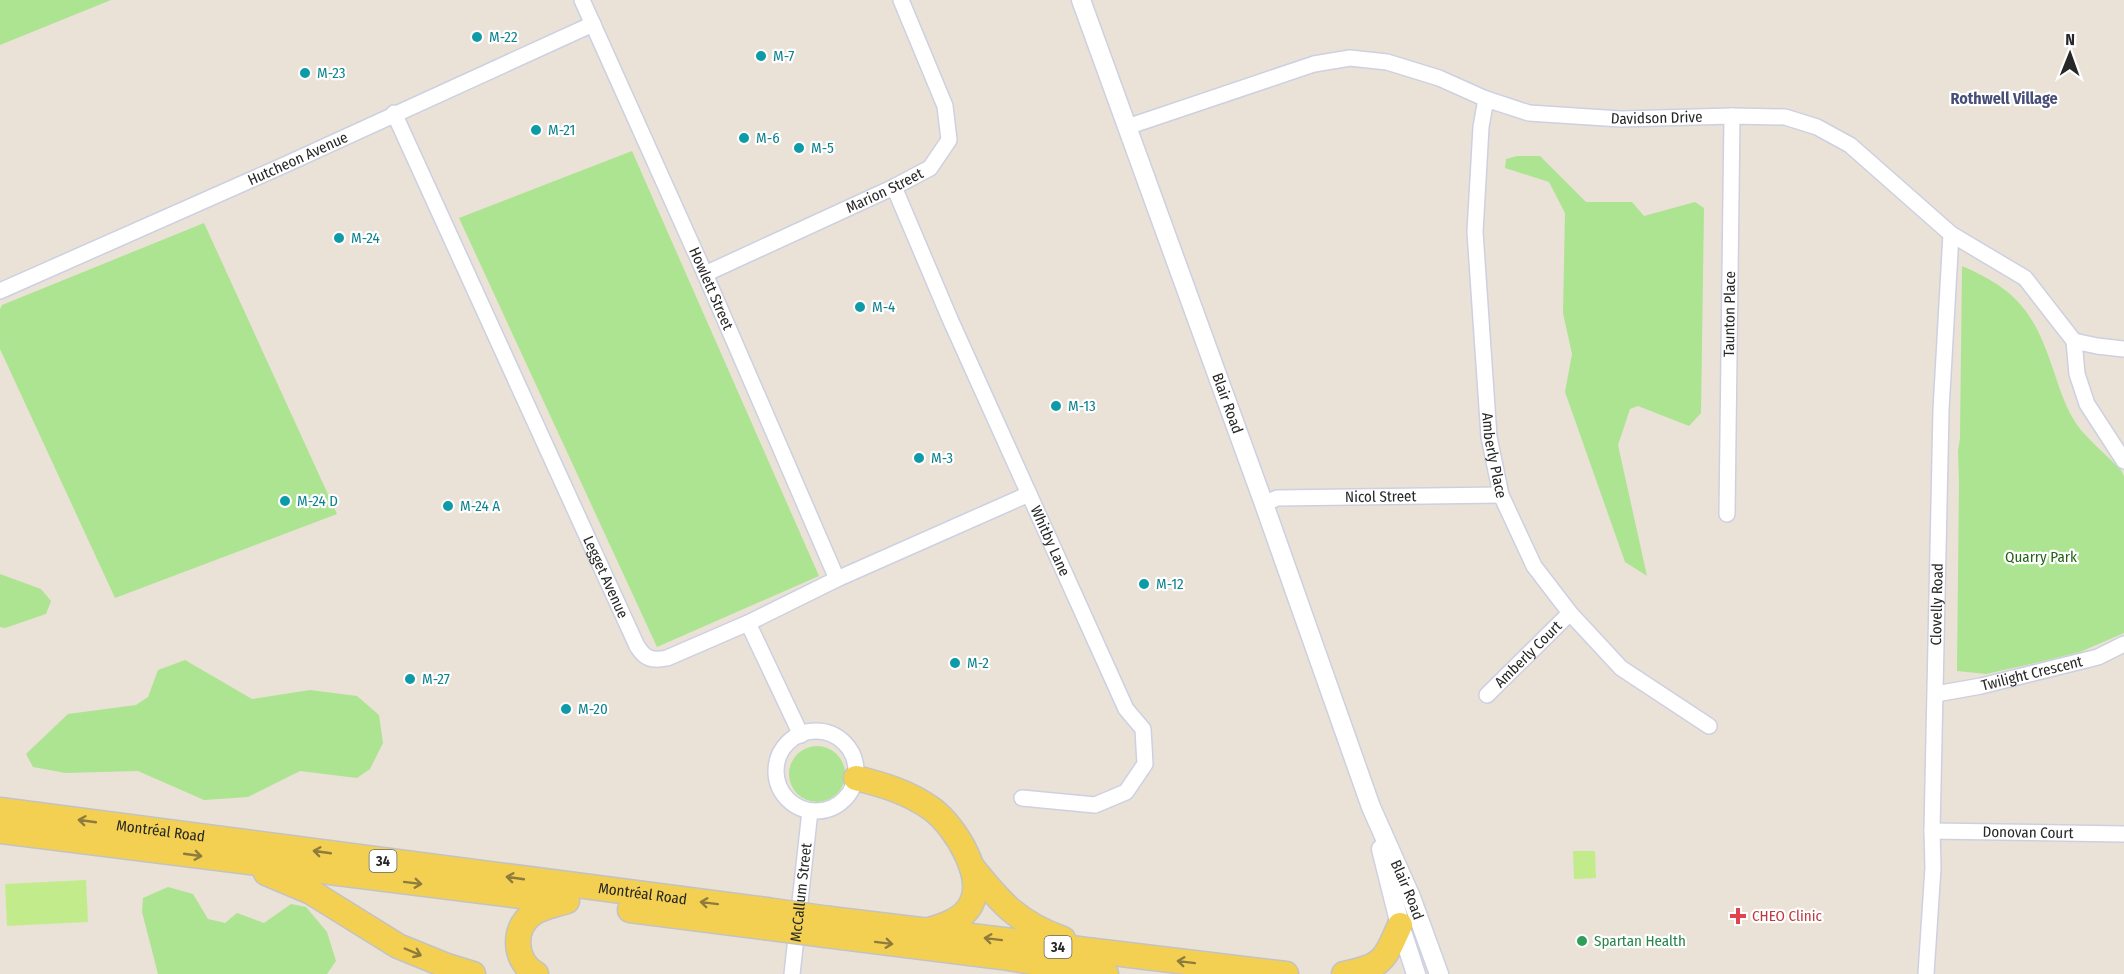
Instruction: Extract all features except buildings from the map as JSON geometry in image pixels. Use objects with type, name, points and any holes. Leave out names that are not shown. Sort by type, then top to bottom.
[{"type":"main road","points":[[856,778],[904,792],[933,810],[956,835],[972,867],[1002,904],[1029,924],[1102,963]]},
{"type":"main road","name":"Montréal Road","points":[[0,810],[828,927],[1002,957],[1286,974]]},
{"type":"main road","name":"Montréal Road","points":[[0,831],[567,902],[765,919]]},
{"type":"main road","points":[[230,860],[311,892],[398,946],[473,974]]},
{"type":"main road","points":[[928,930],[957,919],[969,908],[974,892],[972,867]]},
{"type":"main road","points":[[536,974],[528,969],[520,956],[518,942],[521,925],[540,909],[567,902]]},
{"type":"main road","points":[[1344,974],[1365,969],[1385,957],[1400,925]]},
{"type":"main road","name":"Montréal Road","points":[[828,927],[928,930],[1102,963]]},
{"type":"street","name":"Howlett Street","points":[[582,0],[705,274],[837,579]]},
{"type":"street","name":"Marion Street","points":[[705,274],[894,187],[930,168],[949,140],[945,106],[901,0]]},
{"type":"street","name":"Blair Road","points":[[1081,0],[1371,807],[1411,897],[1439,974]]},
{"type":"street","name":"Hutcheon Avenue","points":[[0,291],[280,167],[593,24]]},
{"type":"street","name":"Davidson Drive","points":[[1127,127],[1314,64],[1350,58],[1386,62],[1439,78],[1486,99],[1529,113],[1622,119],[1785,117],[1817,127],[1850,146],[1951,234],[2025,278],[2074,341]]},
{"type":"street","name":"Amberly Place","points":[[1486,99],[1481,127],[1475,232],[1489,437],[1501,495],[1534,566],[1570,613],[1621,668],[1709,726]]},
{"type":"street","name":"Legget Avenue","points":[[394,113],[637,646],[644,656],[655,660],[667,658],[748,623],[837,579],[1029,495]]},
{"type":"street","name":"Taunton Place","points":[[1727,514],[1732,116]]},
{"type":"street","name":"Whitby Lane","points":[[894,187],[950,319],[1126,709],[1143,729],[1145,764],[1126,792],[1095,805],[1022,798]]},
{"type":"street","name":"Clovelly Road","points":[[1926,974],[1933,868],[1941,410],[1951,234]]},
{"type":"street","points":[[2124,349],[2074,341],[2077,374],[2087,404],[2124,461]]},
{"type":"street","name":"Nicol Street","points":[[1264,504],[1277,498],[1501,495]]},
{"type":"street","name":"Amberly Court","points":[[1487,695],[1570,613]]},
{"type":"street","points":[[748,623],[801,735]]},
{"type":"street","name":"Twilight Crescent","points":[[1936,694],[1981,686],[2098,657],[2124,644]]},
{"type":"street","points":[[821,732],[838,738],[853,755],[856,778],[852,789],[842,802],[825,810],[802,809],[790,802],[780,788],[777,775],[781,753],[790,741],[801,735],[821,732]]},
{"type":"street","name":"Blair Road","points":[[1371,807],[1400,925],[1416,974]]},
{"type":"street","name":"McCallum Street","points":[[792,974],[810,811]]},
{"type":"street","name":"Donovan Court","points":[[1932,831],[2124,834]]},
{"type":"green space","points":[[0,0],[111,0],[0,45]]},
{"type":"green space","points":[[632,151],[819,576],[657,647],[459,218]]},
{"type":"green space","points":[[1517,156],[1540,156],[1586,202],[1632,202],[1644,216],[1695,202],[1704,208],[1701,413],[1689,426],[1638,406],[1630,409],[1618,445],[1647,576],[1625,562],[1565,392],[1572,354],[1563,313],[1565,213],[1549,182],[1505,168],[1506,159]]},
{"type":"green space","points":[[204,223],[337,514],[115,598],[0,349],[0,309],[2,305]]},
{"type":"green space","name":"Quarry Park","points":[[1962,266],[1997,284],[2010,294],[2031,318],[2074,420],[2124,476],[2124,633],[2080,652],[1986,674],[1957,671]]},
{"type":"green space","points":[[0,574],[41,589],[51,601],[46,614],[5,628],[0,627]]},
{"type":"green space","points":[[185,660],[252,699],[310,690],[357,696],[379,715],[383,743],[370,769],[357,778],[300,771],[248,797],[204,800],[138,771],[65,773],[33,767],[26,754],[68,714],[136,705],[148,697],[158,670]]},
{"type":"green space","points":[[817,746],[828,748],[837,754],[843,763],[845,774],[843,785],[837,794],[828,800],[817,802],[806,800],[797,794],[791,785],[789,774],[791,763],[797,754],[806,748]]},
{"type":"green space","points":[[1573,851],[1595,851],[1596,878],[1574,879]]},
{"type":"green space","points":[[86,880],[88,922],[7,926],[5,884]]},
{"type":"green space","points":[[168,887],[193,894],[208,919],[225,923],[237,913],[264,923],[291,904],[306,907],[327,932],[336,961],[327,974],[158,974],[142,912],[143,898]]},
{"type":"place","name":"M-22","points":[[477,37]]},
{"type":"place","name":"M-7","points":[[761,56]]},
{"type":"place","name":"M-23","points":[[305,73]]},
{"type":"place","name":"M-21","points":[[536,130]]},
{"type":"place","name":"M-6","points":[[744,138]]},
{"type":"place","name":"M-5","points":[[799,148]]},
{"type":"place","name":"M-24","points":[[339,238]]},
{"type":"place","name":"M-4","points":[[860,307]]},
{"type":"place","name":"M-13","points":[[1056,406]]},
{"type":"place","name":"M-3","points":[[919,458]]},
{"type":"place","name":"M-24 D","points":[[285,501]]},
{"type":"place","name":"M-24 A","points":[[448,506]]},
{"type":"place","name":"M-12","points":[[1144,584]]},
{"type":"place","name":"M-2","points":[[955,663]]},
{"type":"place","name":"M-27","points":[[410,679]]},
{"type":"place","name":"M-20","points":[[566,709]]},
{"type":"place","name":"CHEO Clinic","points":[[1738,916]]},
{"type":"place","name":"Spartan Health","points":[[1582,941]]},
{"type":"district","name":"Rothwell Village","points":[[2004,98]]}]
